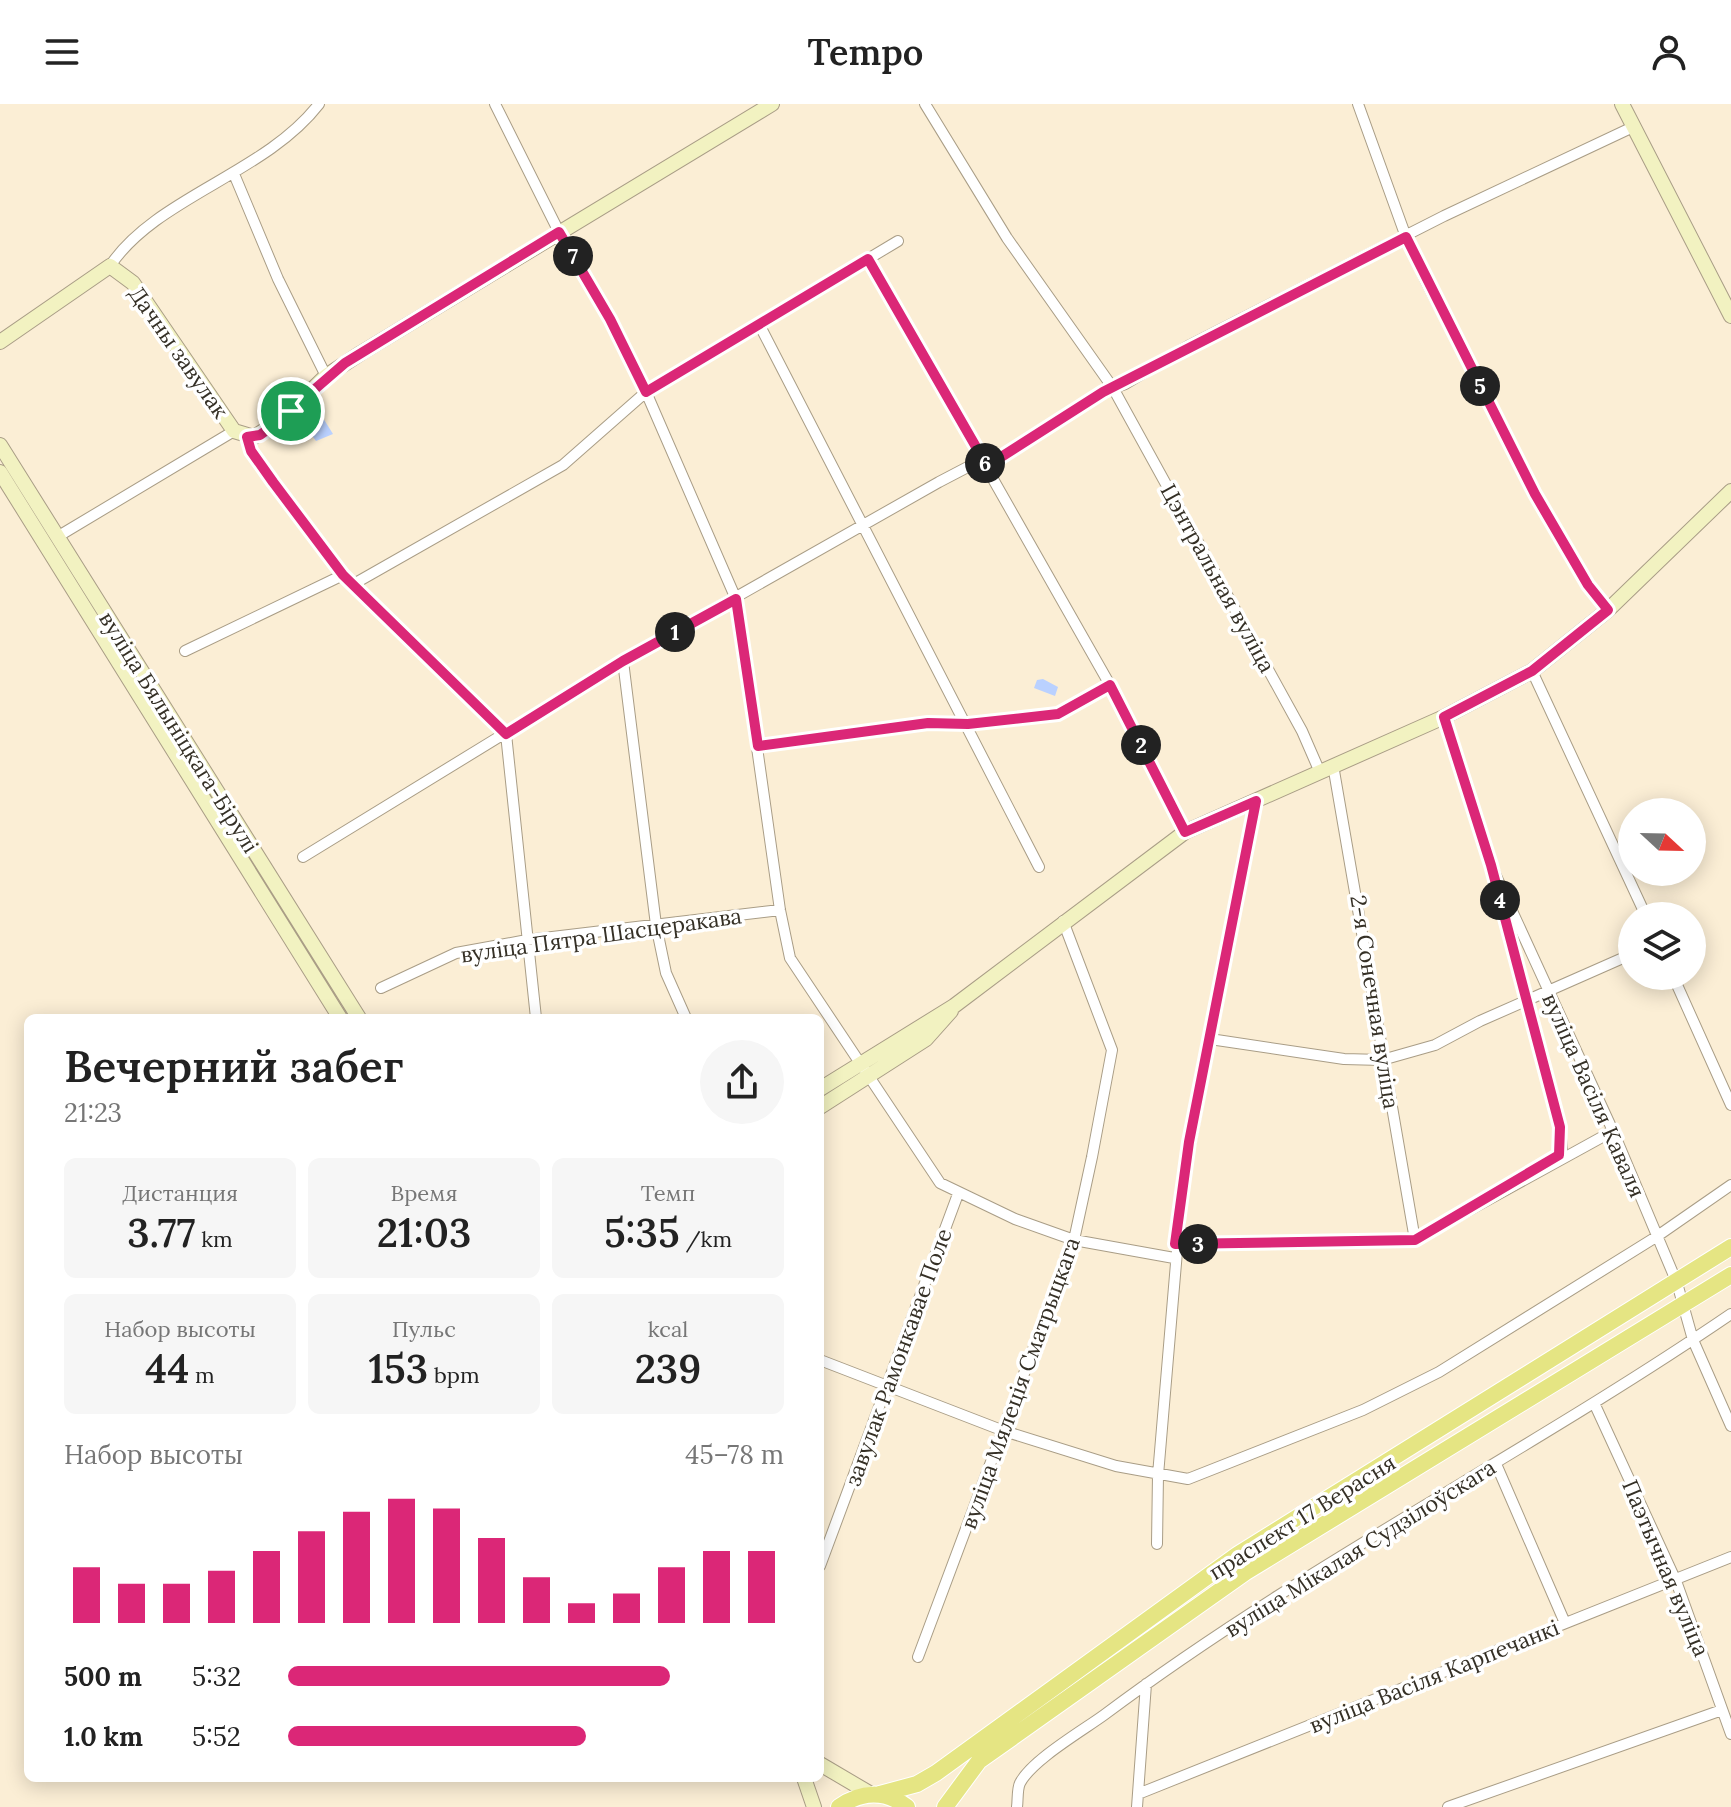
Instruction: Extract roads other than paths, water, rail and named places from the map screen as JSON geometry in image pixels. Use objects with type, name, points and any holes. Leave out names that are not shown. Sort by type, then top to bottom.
[{"type":"main road","points":[[240,434],[260,435],[326,376],[772,104]]},
{"type":"main road","points":[[1622,104],[1731,316]]},
{"type":"main road","points":[[0,342],[110,266]]},
{"type":"main road","name":"Дачны завулак","points":[[110,266],[133,283],[240,434]]},
{"type":"main road","name":"вуліца Бялыніцкага-Бірулі","points":[[0,445],[356,1014]]},
{"type":"main road","name":"вуліца Бялыніцкага-Бірулі","points":[[0,472],[338,1014]]},
{"type":"main road","points":[[824,1087],[926,1039],[942,1024],[954,1006],[1185,832],[1444,717],[1532,671],[1608,610],[1731,491]]},
{"type":"main road","points":[[824,1104],[866,1070]]},
{"type":"main road","name":"праспект 17 Верасня","points":[[839,1807],[855,1798],[917,1784],[936,1773],[1237,1555],[1731,1247]]},
{"type":"main road","name":"праспект 17 Верасня","points":[[945,1807],[979,1761],[1246,1572],[1731,1275]]},
{"type":"main road","points":[[824,1766],[875,1794],[907,1807]]},
{"type":"main road","points":[[805,1782],[814,1807]]},
{"type":"street","points":[[110,266],[139,231],[234,174],[319,104]]},
{"type":"street","points":[[495,104],[559,232],[610,319],[646,392],[736,599],[780,910],[790,958],[866,1070],[926,1167],[940,1183],[958,1194],[1074,1240],[1174,1258]]},
{"type":"street","name":"Цэнтральная вуліца","points":[[925,104],[1007,238],[1113,388],[1302,731],[1326,767]]},
{"type":"street","points":[[1358,104],[1406,237],[1535,494],[1588,585],[1608,610]]},
{"type":"street","points":[[303,857],[623,661],[864,524],[985,462],[1247,316],[1633,127]]},
{"type":"street","points":[[234,174],[278,279],[326,376]]},
{"type":"street","points":[[352,585],[563,465],[646,392],[898,241]]},
{"type":"street","points":[[868,259],[1110,685],[1185,832]]},
{"type":"street","points":[[760,326],[968,724],[1039,867]]},
{"type":"street","points":[[57,537],[240,434],[343,575],[506,734],[536,1014]]},
{"type":"street","points":[[185,651],[343,575]]},
{"type":"street","points":[[623,661],[656,925],[666,973],[684,1014]]},
{"type":"street","points":[[1532,671],[1639,902]]},
{"type":"street","points":[[758,746],[928,723],[968,724],[1058,714],[1110,685]]},
{"type":"street","points":[[1444,717],[1491,865],[1560,1127],[1562,1150],[1554,1160]]},
{"type":"street","name":"2-я Сонечная вуліца","points":[[1326,767],[1373,987],[1382,1060],[1415,1240]]},
{"type":"street","points":[[1157,1544],[1158,1475],[1175,1244],[1189,1142],[1256,801]]},
{"type":"street","name":"вуліца Васіля Каваля","points":[[1491,865],[1613,1131],[1677,1283],[1693,1340],[1731,1426]]},
{"type":"street","name":"вуліца Пятра Шасцеракава","points":[[381,988],[456,953],[527,940],[780,910]]},
{"type":"street","name":"вуліца Мялеція Сматрыцкага","points":[[918,1657],[1074,1240],[1112,1050],[1063,921]]},
{"type":"street","points":[[1210,1039],[1344,1059],[1382,1060],[1427,1048],[1480,1021],[1548,994],[1618,961]]},
{"type":"street","points":[[1679,990],[1731,1105]]},
{"type":"street","points":[[1175,1244],[1415,1240],[1554,1160],[1613,1131]]},
{"type":"street","points":[[824,1362],[1004,1431],[1116,1466],[1188,1479],[1363,1410],[1494,1340],[1656,1237],[1731,1185]]},
{"type":"street","name":"завулак Рамонкавае Поле","points":[[824,1555],[958,1194]]},
{"type":"street","name":"вуліца Мікалая Судзілоўскага","points":[[1017,1807],[1019,1784],[1035,1766],[1146,1684],[1342,1555],[1595,1405],[1731,1314]]},
{"type":"street","name":"Паэтычная вуліца","points":[[1595,1405],[1676,1581],[1731,1734]]},
{"type":"street","points":[[1496,1464],[1565,1623]]},
{"type":"street","name":"вуліца Васіля Карпечанкі","points":[[1138,1794],[1731,1557]]},
{"type":"street","points":[[1137,1807],[1146,1684]]},
{"type":"street","points":[[1448,1807],[1722,1710]]},
{"type":"water","points":[[318,410],[333,434],[316,441],[304,425],[309,415]]},
{"type":"water","points":[[1043,679],[1058,687],[1055,696],[1034,688],[1037,680]]}]
